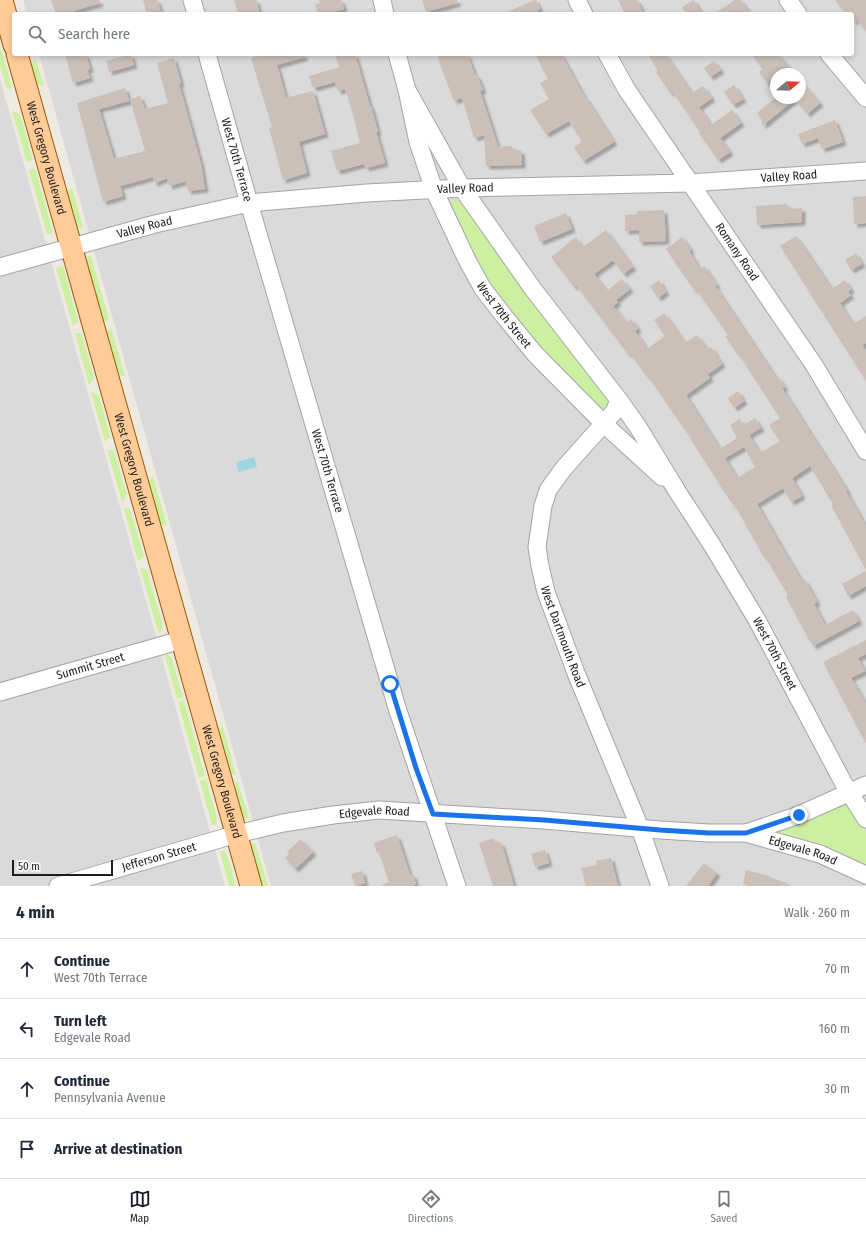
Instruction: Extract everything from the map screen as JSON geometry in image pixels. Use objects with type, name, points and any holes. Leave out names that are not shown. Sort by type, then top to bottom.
[{"type":"main road","points":[[2,0],[12,38]]},
{"type":"main road","name":"West Gregory Boulevard","points":[[18,56],[70,247],[251,886]]},
{"type":"street","points":[[192,0],[195,12]]},
{"type":"street","points":[[382,0],[385,12]]},
{"type":"street","points":[[576,0],[583,12]]},
{"type":"street","points":[[788,0],[797,12]]},
{"type":"street","name":"West 70th Terrace","points":[[209,56],[249,203],[396,704],[457,886]]},
{"type":"street","name":"West 70th Street","points":[[398,56],[407,90],[418,142],[434,190],[467,260],[492,300],[534,354],[604,424],[677,491]]},
{"type":"street","name":"Romany Road","points":[[608,56],[627,90],[814,365],[866,451]]},
{"type":"street","points":[[831,56],[866,98]]},
{"type":"street","name":"West 70th Street","points":[[407,90],[462,188],[533,289],[619,400],[638,427],[757,620],[849,792],[866,819]]},
{"type":"street","name":"Valley Road","points":[[0,267],[155,224],[249,203],[367,193],[462,188],[689,183],[866,171]]},
{"type":"street","name":"West Dartmouth Road","points":[[619,400],[614,412],[564,468],[548,490],[543,506],[537,547],[546,592],[582,688],[640,828],[660,886]]},
{"type":"street","name":"Summit Street","points":[[0,692],[181,640]]},
{"type":"street","points":[[746,833],[799,815],[866,785]]},
{"type":"street","name":"Edgevale Road","points":[[237,834],[283,823],[333,814],[379,810],[544,820],[709,833],[746,833],[820,854],[866,875]]},
{"type":"street","name":"Jefferson Street","points":[[58,886],[237,834]]},
{"type":"shaded area","points":[[23,0],[866,0],[866,886],[271,886],[40,56],[854,56],[854,12],[26,12]]},
{"type":"shaded area","points":[[0,79],[156,636],[225,886],[0,886]]},
{"type":"green space","points":[[0,50],[2,51],[12,88],[7,89],[0,66]]},
{"type":"green space","points":[[36,59],[44,86],[36,84],[31,64]]},
{"type":"green space","points":[[12,111],[20,114],[33,160],[27,162]]},
{"type":"green space","points":[[35,168],[52,233],[47,234],[29,170]]},
{"type":"green space","points":[[72,188],[83,227],[79,228],[76,225],[67,191]]},
{"type":"green space","points":[[458,201],[462,204],[608,398],[608,402],[604,407],[600,408],[545,355],[487,283],[448,207],[450,203]]},
{"type":"green space","points":[[91,256],[109,320],[103,322],[85,257]]},
{"type":"green space","points":[[63,266],[78,321],[73,326],[56,268]]},
{"type":"green space","points":[[111,327],[125,376],[118,375],[107,332]]},
{"type":"green space","points":[[75,333],[80,333],[82,335],[94,378],[89,385]]},
{"type":"green space","points":[[91,392],[99,395],[110,436],[105,442]]},
{"type":"green space","points":[[107,449],[114,451],[127,495],[122,502]]},
{"type":"green space","points":[[153,476],[167,526],[159,523],[148,482]]},
{"type":"green space","points":[[124,509],[130,509],[144,556],[138,561]]},
{"type":"green space","points":[[140,567],[147,570],[163,626],[160,633],[157,629]]},
{"type":"green space","points":[[165,652],[172,659],[183,697],[177,699],[165,656]]},
{"type":"green space","points":[[184,700],[205,776],[199,778],[178,702]]},
{"type":"green space","points":[[223,726],[236,775],[229,773],[218,733],[219,729]]},
{"type":"green space","points":[[206,779],[217,818],[217,824],[212,825],[200,781]]},
{"type":"green space","points":[[238,782],[249,819],[245,818],[240,812],[234,789],[236,783]]},
{"type":"green space","points":[[842,803],[856,816],[866,832],[866,867],[781,836],[772,831]]},
{"type":"green space","points":[[255,843],[268,886],[261,886],[249,844]]},
{"type":"green space","points":[[224,851],[227,854],[236,886],[229,886],[220,852]]},
{"type":"water","points":[[254,457],[257,467],[239,472],[236,462]]},
{"type":"building","points":[[51,0],[99,0],[100,3],[74,12],[55,12]]},
{"type":"building","points":[[143,0],[157,0],[161,12],[146,12]]},
{"type":"building","points":[[234,0],[256,0],[259,12],[237,12]]},
{"type":"building","points":[[319,0],[341,0],[344,9],[333,12],[317,12],[315,4],[320,3]]},
{"type":"building","points":[[422,0],[457,0],[457,3],[426,12]]},
{"type":"building","points":[[534,0],[536,0],[540,9],[537,10],[538,12],[507,12]]},
{"type":"building","points":[[618,0],[637,0],[643,12],[624,12]]},
{"type":"building","points":[[694,0],[701,12],[685,12],[682,7]]},
{"type":"building","points":[[735,0],[741,0],[749,12],[717,12]]},
{"type":"building","points":[[835,0],[866,0],[866,31],[856,19],[854,21],[854,12],[845,12]]},
{"type":"building","points":[[66,56],[87,56],[90,69],[87,70],[90,78],[73,83]]},
{"type":"building","points":[[124,56],[132,56],[134,65],[109,72],[106,61]]},
{"type":"building","points":[[258,56],[305,56],[277,65],[286,98],[313,91],[325,134],[299,142],[307,173],[283,180],[269,128],[272,127],[251,58]]},
{"type":"building","points":[[336,56],[356,56],[371,106],[378,132],[376,132],[385,163],[366,168],[364,164],[337,171],[331,151],[360,143],[352,111],[345,89],[338,91],[335,82],[313,88],[309,76],[339,67]]},
{"type":"building","points":[[438,56],[468,56],[483,90],[480,91],[498,147],[512,146],[512,151],[521,150],[522,165],[486,166],[484,135],[474,138],[462,98],[454,101]]},
{"type":"building","points":[[536,56],[562,56],[585,98],[614,142],[583,161],[574,147],[582,142],[569,121],[546,134],[530,110],[549,99],[540,83],[548,79]]},
{"type":"building","points":[[649,56],[666,56],[692,93],[703,86],[712,98],[699,107],[711,125],[732,110],[741,123],[720,138],[730,152],[718,160],[672,91],[670,93],[656,72],[658,71]]},
{"type":"building","points":[[753,56],[780,56],[789,68],[770,68],[770,81],[767,83],[759,72],[763,69]]},
{"type":"building","points":[[174,58],[181,83],[179,84],[201,164],[205,189],[188,191],[186,181],[169,186],[167,178],[154,183],[153,177],[120,186],[123,196],[103,202],[77,103],[125,88],[129,101],[99,109],[114,159],[145,151],[130,99],[140,96],[145,109],[168,103],[157,63]]},
{"type":"building","points":[[714,61],[721,70],[710,77],[704,68]]},
{"type":"building","points":[[734,85],[743,99],[733,105],[724,92]]},
{"type":"building","points":[[806,87],[820,103],[807,114],[799,104],[806,104]]},
{"type":"building","points":[[770,102],[770,104],[789,104],[762,126],[762,120],[757,113]]},
{"type":"building","points":[[835,120],[843,142],[822,149],[818,138],[802,144],[798,134]]},
{"type":"building","points":[[866,196],[866,223],[854,224],[853,197]]},
{"type":"building","points":[[787,204],[788,209],[802,208],[802,222],[757,225],[756,206]]},
{"type":"building","points":[[664,210],[666,241],[639,242],[639,230],[625,231],[625,215],[637,214],[637,211]]},
{"type":"building","points":[[566,213],[572,229],[540,242],[534,226]]},
{"type":"building","points":[[606,230],[633,267],[623,274],[613,260],[594,274],[607,291],[622,279],[630,289],[616,300],[618,302],[613,306],[627,323],[631,319],[638,328],[635,331],[647,349],[665,336],[654,320],[664,313],[683,340],[684,339],[686,342],[697,335],[707,349],[711,347],[722,364],[708,374],[710,378],[686,395],[720,449],[737,438],[730,425],[740,419],[743,426],[755,418],[761,428],[749,435],[760,453],[780,441],[769,425],[780,418],[738,353],[737,354],[725,336],[728,335],[696,289],[694,290],[666,249],[682,237],[691,250],[689,251],[700,269],[704,266],[717,285],[715,286],[777,379],[779,378],[785,387],[782,388],[847,490],[846,491],[866,526],[866,570],[831,505],[833,504],[810,466],[792,478],[802,496],[791,502],[783,488],[757,504],[802,581],[805,580],[817,602],[814,604],[825,625],[853,610],[859,621],[813,646],[786,597],[788,595],[766,558],[765,559],[734,504],[733,505],[687,433],[648,376],[647,377],[630,353],[628,354],[576,285],[574,287],[551,257],[576,237],[583,247]],"holes":[[[744,447],[755,467],[737,478],[725,458]]]},
{"type":"building","points":[[796,236],[832,289],[845,280],[851,289],[848,292],[851,295],[840,303],[851,321],[853,319],[855,323],[866,316],[866,343],[862,345],[866,351],[866,381],[780,246]]},
{"type":"building","points":[[856,253],[862,264],[851,270],[845,260]]},
{"type":"building","points":[[659,280],[666,292],[658,298],[650,286]]},
{"type":"building","points":[[738,391],[744,401],[734,408],[728,398]]},
{"type":"building","points":[[866,571],[866,586],[848,596],[842,584]]},
{"type":"building","points":[[866,640],[866,654],[858,658],[865,671],[851,678],[866,704],[866,744],[823,662]]},
{"type":"building","points":[[397,835],[410,875],[413,874],[416,884],[413,885],[414,886],[383,886],[383,884],[389,882],[379,852],[377,853],[374,843]]},
{"type":"building","points":[[494,838],[495,843],[501,842],[514,886],[493,886],[479,843]]},
{"type":"building","points":[[301,839],[313,852],[295,869],[285,858],[289,854],[287,852]]},
{"type":"building","points":[[545,850],[549,863],[535,867],[531,854]]},
{"type":"building","points":[[611,858],[618,886],[586,886],[581,868],[597,865],[596,861]]},
{"type":"building","points":[[704,863],[717,873],[708,886],[686,886]]},
{"type":"building","points":[[746,870],[770,876],[769,877],[789,884],[789,886],[749,886],[743,884]]},
{"type":"building","points":[[362,871],[365,883],[355,886],[351,874]]},
{"type":"route","points":[[390,684],[416,768],[433,814],[544,820],[709,833],[746,833],[799,815]]}]
